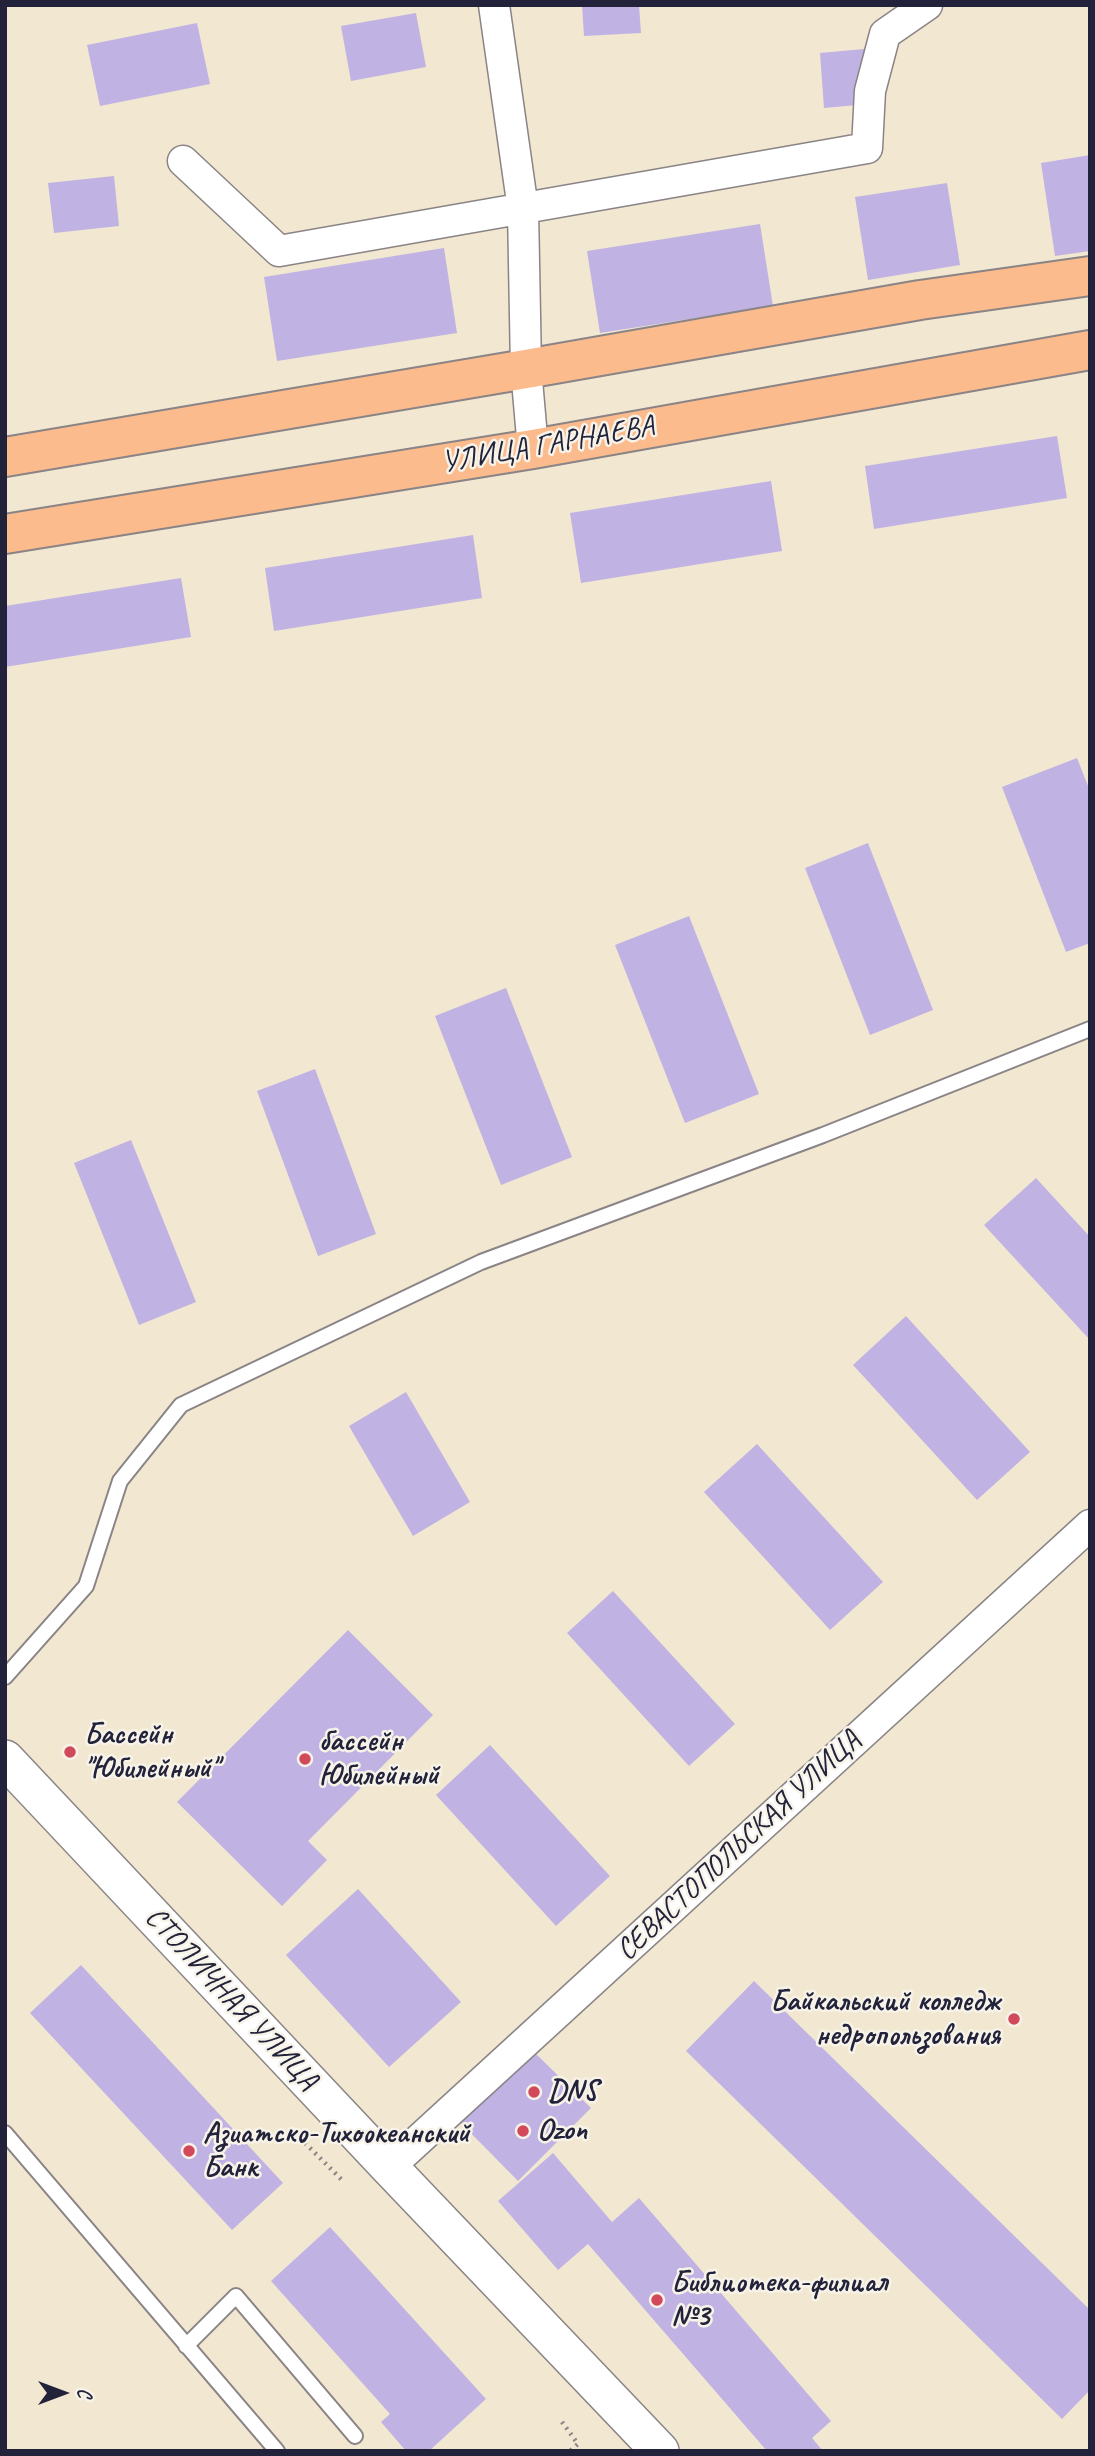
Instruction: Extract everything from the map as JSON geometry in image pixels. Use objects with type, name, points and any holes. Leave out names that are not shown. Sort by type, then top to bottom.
[{"type":"main road","points":[[5,457],[920,300],[1090,276]]},
{"type":"main road","name":"УЛИЦА ГАРНАЕВА","points":[[5,534],[533,449],[1090,350]]},
{"type":"street","points":[[494,5],[523,209],[526,369],[533,449]]},
{"type":"street","points":[[183,161],[279,251],[867,148],[870,91],[885,34],[926,5]]},
{"type":"street","name":"СЕВАСТОПОЛЬСКАЯ УЛИЦА","points":[[389,2167],[1090,1525]]},
{"type":"street","name":"СТОЛИЧНАЯ УЛИЦА","points":[[5,1759],[660,2451]]},
{"type":"lane","points":[[5,1676],[86,1586],[120,1481],[181,1405],[481,1262],[823,1135],[1090,1029]]},
{"type":"lane","points":[[5,2133],[278,2451]]},
{"type":"lane","points":[[186,2346],[236,2296],[355,2436]]},
{"type":"path","points":[[305,2143],[344,2182]]},
{"type":"path","points":[[562,2422],[578,2444],[570,2451]]},
{"type":"building","points":[[582,5],[639,5],[641,33],[584,36]]},
{"type":"building","points":[[416,13],[426,67],[351,81],[341,26]]},
{"type":"building","points":[[197,23],[210,84],[100,106],[87,45]]},
{"type":"building","points":[[864,49],[869,104],[824,108],[820,53]]},
{"type":"building","points":[[1090,155],[1090,251],[1055,256],[1041,163]]},
{"type":"building","points":[[114,176],[119,226],[54,233],[48,183]]},
{"type":"building","points":[[947,183],[960,265],[868,280],[855,197]]},
{"type":"building","points":[[760,224],[773,306],[600,333],[587,251]]},
{"type":"building","points":[[444,248],[457,333],[277,361],[264,277]]},
{"type":"building","points":[[1057,436],[1067,498],[874,529],[865,466]]},
{"type":"building","points":[[771,481],[782,551],[581,583],[570,513]]},
{"type":"building","points":[[473,535],[482,598],[274,631],[265,568]]},
{"type":"building","points":[[181,578],[191,637],[5,667],[5,606]]},
{"type":"building","points":[[1077,758],[1090,791],[1090,943],[1066,952],[1002,787]]},
{"type":"building","points":[[868,843],[933,1010],[870,1035],[805,868]]},
{"type":"building","points":[[689,916],[759,1094],[685,1123],[615,945]]},
{"type":"building","points":[[506,988],[572,1157],[501,1185],[435,1016]]},
{"type":"building","points":[[315,1069],[376,1234],[318,1256],[257,1091]]},
{"type":"building","points":[[131,1140],[196,1302],[139,1325],[74,1163]]},
{"type":"building","points":[[1036,1178],[1090,1237],[1090,1340],[984,1225]]},
{"type":"building","points":[[906,1316],[1030,1452],[977,1500],[853,1365]]},
{"type":"building","points":[[406,1392],[470,1502],[413,1536],[349,1426]]},
{"type":"building","points":[[757,1444],[883,1582],[830,1630],[704,1492]]},
{"type":"building","points":[[613,1591],[735,1724],[689,1766],[567,1633]]},
{"type":"building","name":"бассейн Юбилейный","points":[[348,1630],[433,1715],[308,1841],[327,1860],[282,1906],[177,1802]]},
{"type":"building","points":[[490,1745],[610,1876],[556,1926],[436,1795]]},
{"type":"building","points":[[358,1889],[461,2002],[389,2067],[286,1955]]},
{"type":"building","points":[[81,1965],[283,2183],[232,2230],[30,2013]]},
{"type":"building","points":[[754,1981],[1090,2310],[1090,2390],[1062,2419],[686,2051]]},
{"type":"building","points":[[528,2046],[591,2108],[518,2181],[456,2118]]},
{"type":"building","points":[[553,2153],[612,2222],[639,2198],[831,2421],[812,2438],[823,2451],[767,2451],[588,2244],[558,2270],[498,2201]]},
{"type":"building","points":[[330,2227],[486,2399],[429,2451],[406,2451],[381,2422],[390,2414],[271,2281]]},
{"type":"place","name":"Бассейн \"Юбилейный\"","points":[[70,1752]]},
{"type":"place","name":"бассейн Юбилейный","points":[[305,1759]]},
{"type":"place","name":"Байкальский колледж недропользования","points":[[1014,2019]]},
{"type":"place","name":"DNS","points":[[534,2092]]},
{"type":"place","name":"Ozon","points":[[523,2131]]},
{"type":"place","name":"Азиатско-Тихоокеанский Банк","points":[[189,2151]]},
{"type":"place","name":"Библиотека-филиал №3","points":[[657,2300]]}]
